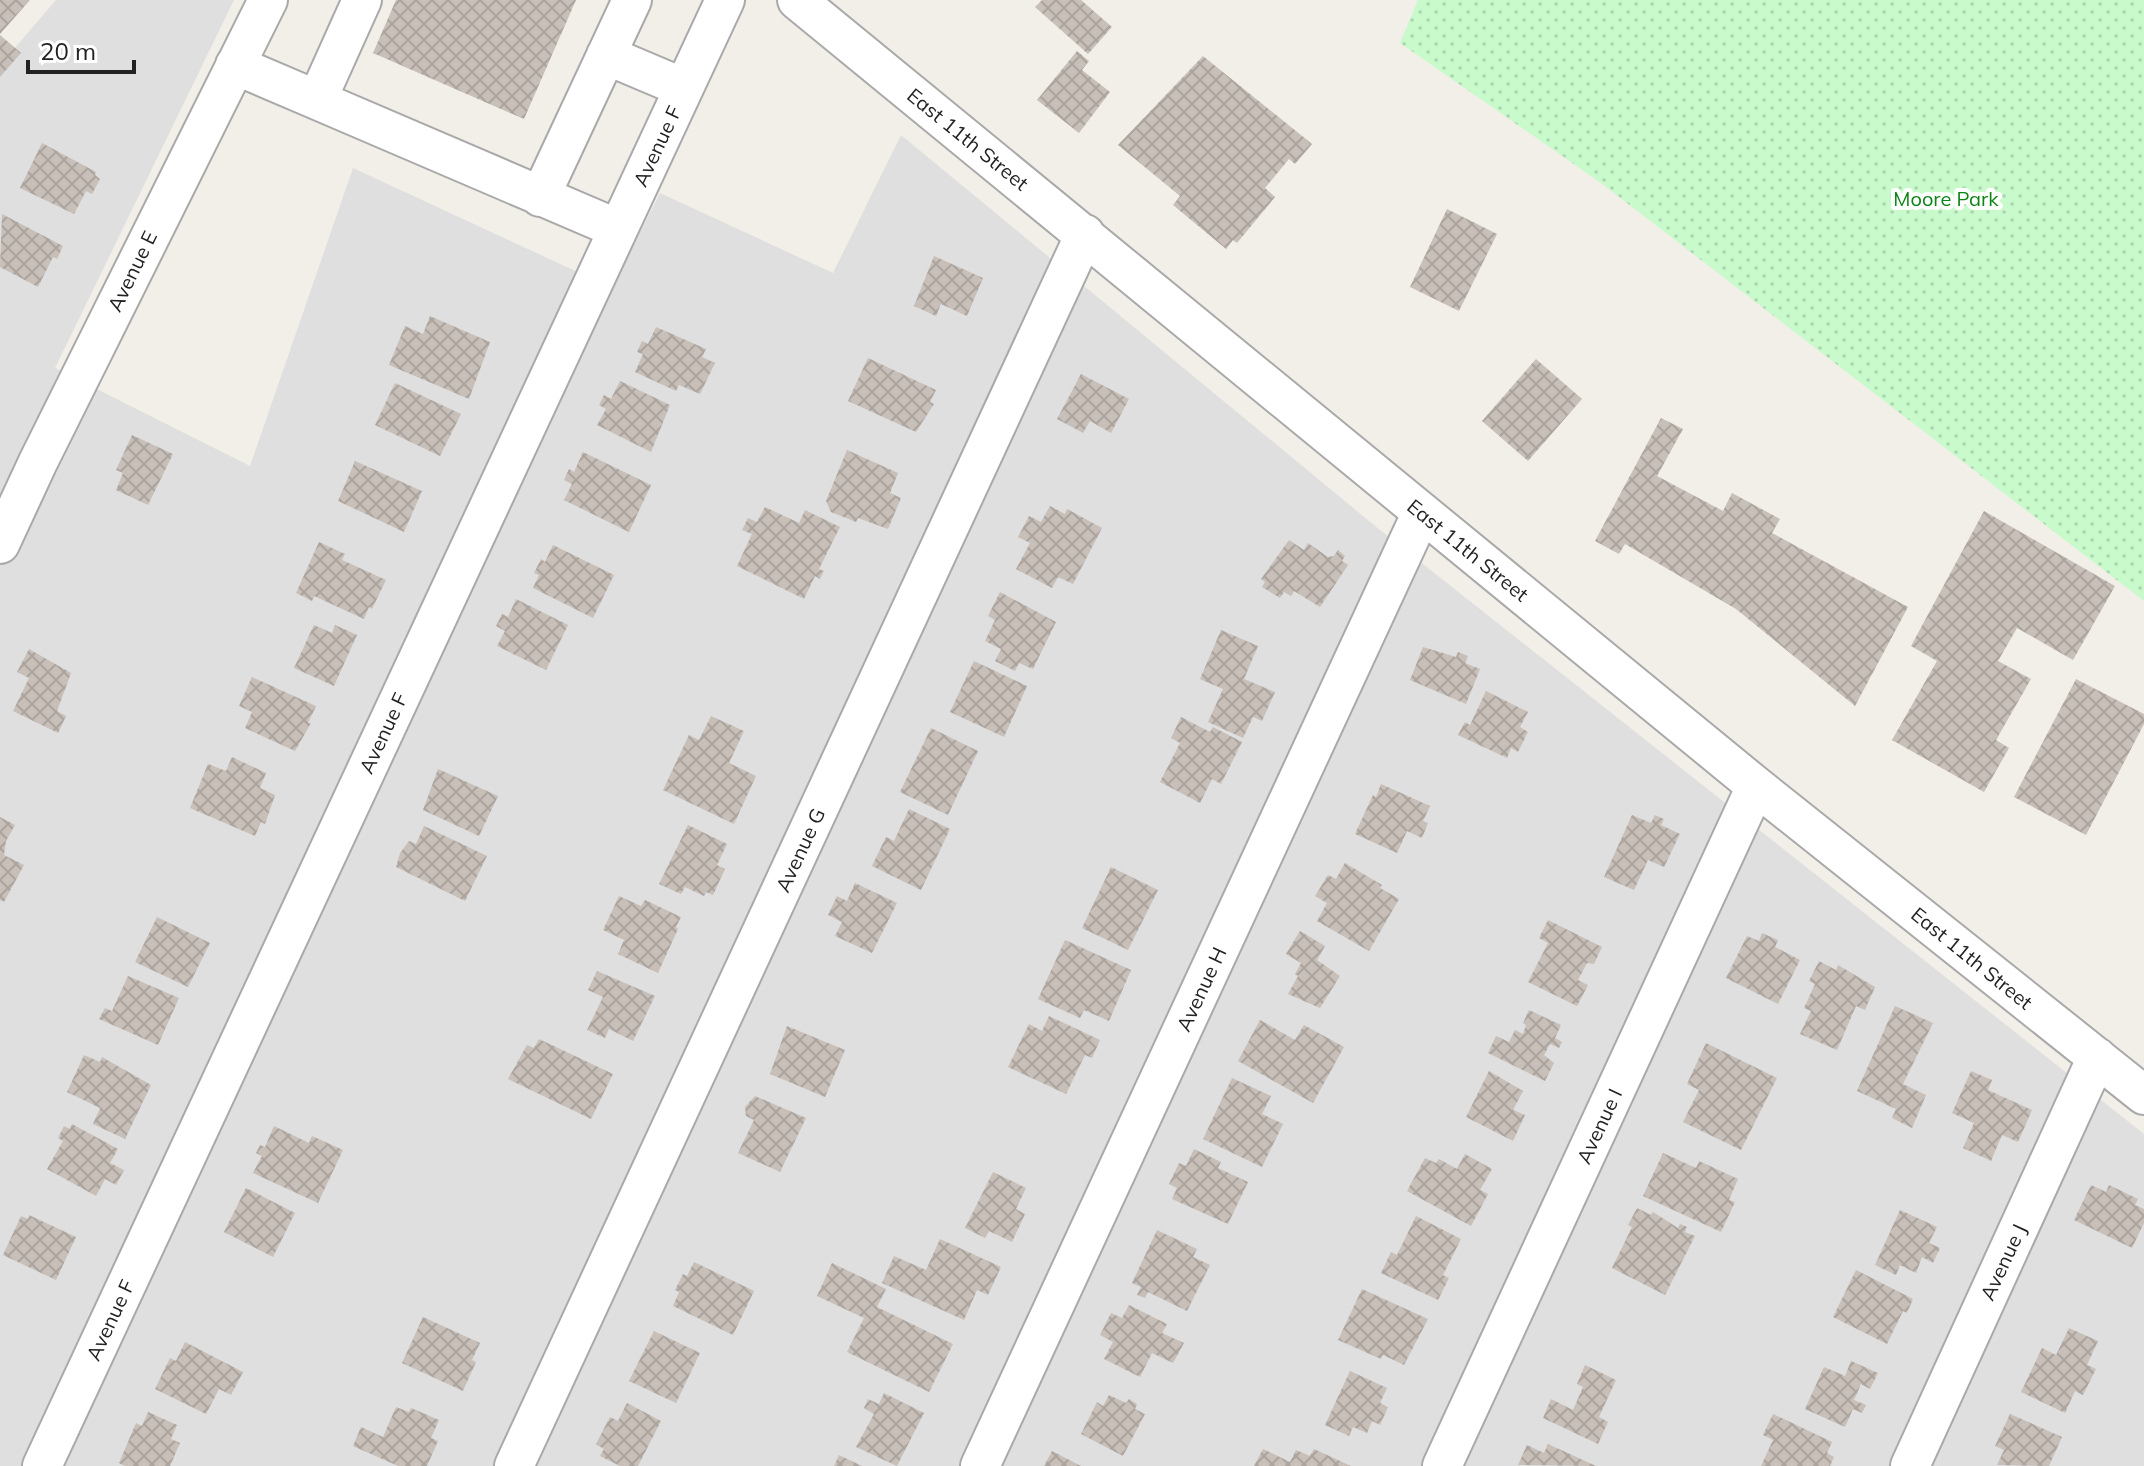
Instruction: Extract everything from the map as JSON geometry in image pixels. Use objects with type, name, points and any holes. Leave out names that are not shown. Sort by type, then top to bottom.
[{"type":"street","name":"Avenue E","points":[[0,544],[268,0]]},
{"type":"street","points":[[317,100],[362,0]]},
{"type":"street","points":[[540,197],[632,0]]},
{"type":"street","name":"Avenue F","points":[[42,1466],[725,0]]},
{"type":"street","name":"East 11th Street","points":[[797,0],[1756,786],[2144,1095]]},
{"type":"street","points":[[606,55],[684,88]]},
{"type":"street","points":[[235,65],[618,229]]},
{"type":"street","name":"Avenue G","points":[[514,1466],[1085,234]]},
{"type":"street","name":"Avenue H","points":[[980,1466],[1422,512]]},
{"type":"street","name":"Avenue I","points":[[1442,1466],[1756,786]]},
{"type":"street","name":"Avenue J","points":[[1910,1466],[2097,1057]]},
{"type":"shaded area","points":[[56,0],[234,0],[55,368],[250,466],[353,168],[612,288],[660,193],[833,273],[901,135],[1380,530],[2144,1134],[2144,1466],[0,1466],[0,65]]},
{"type":"green space","name":"Moore Park","points":[[1418,0],[2144,0],[2144,601],[1601,183],[1400,43]]},
{"type":"building","points":[[0,0],[30,0],[0,34]]},
{"type":"building","points":[[396,0],[576,0],[524,119],[373,53]]},
{"type":"building","points":[[1042,0],[1081,0],[1112,27],[1088,54],[1035,7]]},
{"type":"building","points":[[0,35],[21,53],[0,77]]},
{"type":"building","points":[[1077,51],[1089,61],[1082,70],[1110,92],[1079,133],[1037,100]]},
{"type":"building","points":[[1203,56],[1312,144],[1295,164],[1289,159],[1265,188],[1275,197],[1237,243],[1233,240],[1226,249],[1173,205],[1180,196],[1118,145]]},
{"type":"building","points":[[42,143],[96,172],[100,179],[92,194],[86,191],[74,214],[20,188]]},
{"type":"building","points":[[1447,209],[1497,234],[1459,311],[1410,287]]},
{"type":"building","points":[[2,214],[63,246],[57,259],[53,257],[38,287],[0,267]]},
{"type":"building","points":[[934,256],[983,278],[967,316],[941,304],[936,316],[914,306]]},
{"type":"building","points":[[430,316],[490,342],[469,399],[389,365],[405,326],[423,334]]},
{"type":"building","points":[[656,327],[706,349],[702,357],[715,363],[700,394],[679,385],[676,391],[635,372],[643,354],[637,352],[642,341],[648,344]]},
{"type":"building","points":[[868,358],[936,390],[930,402],[934,404],[916,432],[848,401]]},
{"type":"building","points":[[1536,359],[1582,399],[1528,461],[1482,421]]},
{"type":"building","points":[[1081,374],[1129,399],[1111,433],[1090,421],[1083,433],[1057,419]]},
{"type":"building","points":[[620,381],[670,405],[651,452],[597,425],[606,409],[599,405],[604,395],[611,399]]},
{"type":"building","points":[[395,383],[461,414],[440,456],[375,425]]},
{"type":"building","points":[[1661,418],[1683,429],[1657,476],[1723,511],[1732,493],[1780,519],[1772,533],[1908,607],[1855,706],[1736,609],[1625,544],[1619,554],[1595,541]]},
{"type":"building","points":[[132,435],[173,454],[148,505],[116,490],[123,473],[116,470]]},
{"type":"building","points":[[847,450],[898,473],[890,493],[901,498],[888,529],[858,518],[856,522],[831,512],[826,501]]},
{"type":"building","points":[[583,452],[651,485],[629,532],[564,500],[572,484],[564,480],[569,469],[574,472]]},
{"type":"building","points":[[355,461],[422,491],[404,532],[338,501]]},
{"type":"building","points":[[1050,506],[1065,514],[1067,509],[1102,528],[1073,584],[1058,577],[1052,588],[1016,569],[1030,543],[1018,537],[1029,516],[1041,522]]},
{"type":"building","points":[[765,507],[799,523],[805,510],[840,527],[819,569],[824,571],[820,579],[815,576],[804,599],[737,566],[752,534],[742,530],[748,518],[757,522]]},
{"type":"building","points":[[1984,511],[2115,586],[2073,660],[2017,628],[1998,661],[2031,679],[1996,740],[2009,748],[1984,792],[1892,740],[1937,661],[1911,646]]},
{"type":"building","points":[[1289,540],[1304,550],[1308,543],[1328,557],[1334,556],[1338,550],[1345,556],[1342,561],[1348,565],[1320,607],[1294,591],[1291,596],[1284,592],[1280,598],[1262,587],[1265,582],[1261,579]]},
{"type":"building","points":[[319,542],[345,554],[342,560],[386,580],[364,619],[314,596],[312,601],[296,593]]},
{"type":"building","points":[[553,545],[614,575],[593,618],[533,588],[539,575],[534,573],[541,559],[545,562]]},
{"type":"building","points":[[1000,592],[1056,622],[1033,669],[1019,663],[1015,671],[995,661],[1001,649],[985,641],[995,620],[988,616]]},
{"type":"building","points":[[516,599],[568,625],[546,670],[497,646],[505,631],[496,626],[502,614],[508,617]]},
{"type":"building","points":[[314,625],[332,633],[335,625],[357,635],[334,686],[294,668]]},
{"type":"building","points":[[1221,630],[1258,646],[1244,679],[1275,692],[1262,721],[1253,717],[1243,738],[1208,722],[1223,689],[1200,679]]},
{"type":"building","points":[[1423,647],[1456,657],[1458,652],[1468,656],[1465,663],[1480,669],[1466,704],[1410,680]]},
{"type":"building","points":[[29,649],[71,673],[57,711],[66,716],[58,733],[13,711],[29,678],[17,672]]},
{"type":"building","points":[[974,661],[1027,686],[1004,737],[950,712]]},
{"type":"building","points":[[252,677],[316,706],[308,723],[311,723],[295,751],[245,728],[252,712],[239,706]]},
{"type":"building","points":[[2076,679],[2144,714],[2144,724],[2086,835],[2014,797]]},
{"type":"building","points":[[1486,691],[1528,712],[1520,727],[1528,732],[1518,752],[1511,748],[1507,758],[1458,735],[1465,722],[1470,725]]},
{"type":"building","points":[[711,716],[744,731],[729,763],[756,776],[734,824],[663,790],[689,735],[699,740]]},
{"type":"building","points":[[1181,717],[1210,732],[1213,727],[1242,742],[1221,784],[1212,779],[1200,803],[1160,782],[1180,743],[1171,738]]},
{"type":"building","points":[[931,728],[978,751],[948,815],[900,792]]},
{"type":"building","points":[[232,757],[266,773],[260,788],[275,795],[265,824],[261,822],[255,836],[190,808],[208,764],[226,771]]},
{"type":"building","points":[[438,769],[498,796],[479,836],[423,810]]},
{"type":"building","points":[[1381,784],[1430,806],[1423,821],[1428,823],[1422,838],[1407,831],[1397,853],[1355,834]]},
{"type":"building","points":[[909,809],[950,829],[921,890],[872,866],[886,837],[894,841]]},
{"type":"building","points":[[1632,815],[1651,823],[1655,815],[1664,819],[1661,825],[1680,834],[1664,867],[1648,860],[1634,890],[1604,877]]},
{"type":"building","points":[[0,817],[15,825],[6,841],[4,855],[24,865],[4,902],[0,900]]},
{"type":"building","points":[[688,825],[727,844],[717,865],[725,869],[713,895],[706,892],[704,896],[685,887],[681,894],[659,884]]},
{"type":"building","points":[[424,826],[487,856],[465,901],[396,867],[400,853],[409,841],[416,844]]},
{"type":"building","points":[[1345,863],[1399,899],[1369,951],[1317,921],[1327,903],[1315,896],[1328,875],[1336,879]]},
{"type":"building","points":[[1111,867],[1158,890],[1128,950],[1082,928]]},
{"type":"building","points":[[855,883],[897,903],[872,953],[835,936],[842,922],[828,915],[837,896],[847,901]]},
{"type":"building","points":[[619,896],[641,906],[645,900],[681,917],[658,973],[618,954],[624,940],[603,930]]},
{"type":"building","points":[[157,917],[210,943],[188,987],[135,962]]},
{"type":"building","points":[[1548,920],[1602,947],[1594,964],[1587,963],[1578,980],[1588,985],[1577,1006],[1528,982],[1548,943],[1539,938]]},
{"type":"building","points":[[1300,931],[1325,946],[1317,960],[1340,976],[1320,1008],[1288,994],[1301,963],[1286,954]]},
{"type":"building","points":[[1762,933],[1778,940],[1775,947],[1800,960],[1778,1004],[1726,978],[1747,936],[1759,941]]},
{"type":"building","points":[[1065,940],[1131,970],[1109,1021],[1084,1010],[1080,1018],[1038,999]]},
{"type":"building","points":[[1819,961],[1836,970],[1838,965],[1875,987],[1865,1010],[1856,1006],[1837,1050],[1800,1034],[1811,1011],[1804,1008],[1815,984],[1809,981]]},
{"type":"building","points":[[597,971],[655,996],[633,1041],[609,1029],[605,1038],[587,1030],[603,997],[588,990]]},
{"type":"building","points":[[128,976],[179,998],[158,1045],[99,1019],[105,1008],[112,1011]]},
{"type":"building","points":[[1895,1006],[1933,1023],[1903,1084],[1926,1095],[1912,1128],[1892,1118],[1896,1109],[1857,1091]]},
{"type":"building","points":[[1529,1010],[1561,1025],[1555,1038],[1562,1042],[1559,1048],[1550,1044],[1544,1055],[1554,1063],[1545,1081],[1488,1053],[1496,1036],[1509,1042],[1515,1030],[1523,1034],[1526,1025],[1523,1023]]},
{"type":"building","points":[[1049,1016],[1100,1040],[1092,1058],[1085,1055],[1066,1094],[1008,1067],[1029,1024],[1042,1031]]},
{"type":"building","points":[[1260,1020],[1295,1040],[1304,1025],[1344,1047],[1313,1103],[1238,1061]]},
{"type":"building","points":[[787,1026],[845,1050],[825,1097],[770,1074]]},
{"type":"building","points":[[539,1039],[613,1074],[591,1119],[508,1079],[527,1045],[534,1048]]},
{"type":"building","points":[[1706,1043],[1777,1078],[1741,1150],[1683,1122],[1699,1090],[1687,1084]]},
{"type":"building","points":[[84,1055],[100,1062],[102,1057],[151,1085],[125,1139],[93,1124],[100,1108],[67,1092]]},
{"type":"building","points":[[1489,1071],[1523,1091],[1513,1110],[1525,1115],[1513,1141],[1466,1117]]},
{"type":"building","points":[[1971,1071],[1992,1080],[1988,1090],[2032,1110],[2018,1142],[2002,1135],[1991,1161],[1963,1148],[1974,1123],[1952,1113]]},
{"type":"building","points":[[1232,1078],[1271,1096],[1262,1114],[1283,1124],[1262,1167],[1203,1139]]},
{"type":"building","points":[[755,1096],[806,1118],[780,1172],[738,1153],[754,1120],[746,1116],[745,1107]]},
{"type":"building","points":[[72,1124],[118,1149],[110,1163],[124,1170],[116,1185],[105,1179],[96,1196],[47,1169],[63,1141],[58,1138],[64,1126],[70,1129]]},
{"type":"building","points":[[274,1126],[309,1143],[312,1136],[343,1150],[318,1203],[253,1173],[262,1156],[256,1153],[260,1145],[265,1147]]},
{"type":"building","points":[[1194,1149],[1221,1162],[1218,1168],[1248,1182],[1228,1224],[1172,1199],[1177,1188],[1169,1184],[1179,1163],[1186,1166]]},
{"type":"building","points":[[1663,1153],[1696,1168],[1699,1161],[1738,1179],[1729,1200],[1735,1202],[1721,1232],[1643,1196]]},
{"type":"building","points":[[1465,1154],[1492,1169],[1480,1190],[1488,1194],[1471,1226],[1407,1191],[1425,1158],[1436,1163],[1439,1159],[1457,1169]]},
{"type":"building","points":[[993,1172],[1026,1188],[1016,1209],[1025,1214],[1012,1242],[989,1231],[985,1238],[965,1228]]},
{"type":"building","points":[[2091,1185],[2106,1192],[2109,1185],[2138,1199],[2135,1205],[2144,1209],[2144,1223],[2132,1248],[2074,1220]]},
{"type":"building","points":[[246,1188],[295,1213],[273,1257],[224,1232]]},
{"type":"building","points":[[1637,1208],[1651,1215],[1653,1212],[1678,1228],[1680,1224],[1687,1227],[1685,1232],[1695,1236],[1665,1295],[1612,1268],[1632,1227],[1628,1225]]},
{"type":"building","points":[[1900,1210],[1937,1227],[1929,1243],[1940,1248],[1933,1263],[1922,1257],[1916,1273],[1900,1265],[1896,1275],[1875,1265]]},
{"type":"building","points":[[29,1215],[76,1237],[56,1280],[3,1255],[21,1216],[28,1219]]},
{"type":"building","points":[[1416,1216],[1461,1239],[1443,1275],[1449,1278],[1438,1300],[1381,1273],[1391,1252],[1397,1255]]},
{"type":"building","points":[[1157,1230],[1197,1249],[1193,1257],[1210,1265],[1187,1311],[1148,1292],[1145,1298],[1137,1295],[1141,1287],[1132,1283]]},
{"type":"building","points":[[940,1239],[1001,1267],[988,1295],[977,1290],[964,1320],[882,1283],[894,1256],[926,1270]]},
{"type":"building","points":[[694,1262],[754,1291],[733,1335],[673,1306],[679,1292],[675,1290]]},
{"type":"building","points":[[832,1263],[886,1289],[877,1307],[953,1344],[929,1392],[847,1352],[864,1318],[817,1296]]},
{"type":"building","points":[[1856,1270],[1913,1299],[1907,1313],[1903,1311],[1887,1344],[1833,1317]]},
{"type":"building","points":[[1362,1289],[1428,1319],[1404,1365],[1383,1355],[1381,1359],[1338,1340]]},
{"type":"building","points":[[1129,1305],[1167,1324],[1162,1333],[1184,1343],[1173,1363],[1152,1353],[1140,1377],[1104,1359],[1113,1342],[1100,1335],[1111,1313],[1122,1318]]},
{"type":"building","points":[[423,1317],[480,1343],[472,1360],[476,1362],[463,1391],[402,1363]]},
{"type":"building","points":[[2069,1328],[2098,1341],[2087,1365],[2096,1369],[2083,1395],[2075,1391],[2065,1413],[2021,1392],[2042,1348],[2056,1355]]},
{"type":"building","points":[[654,1331],[700,1353],[676,1403],[629,1381]]},
{"type":"building","points":[[185,1342],[243,1372],[231,1395],[219,1389],[206,1414],[155,1389],[170,1358],[176,1361]]},
{"type":"building","points":[[1851,1361],[1878,1373],[1870,1389],[1861,1384],[1854,1400],[1866,1405],[1862,1413],[1853,1409],[1845,1427],[1805,1409],[1824,1367],[1845,1376]]},
{"type":"building","points":[[1585,1365],[1616,1380],[1599,1417],[1608,1422],[1598,1444],[1543,1418],[1551,1399],[1573,1410],[1583,1387],[1577,1384]]},
{"type":"building","points":[[1350,1371],[1387,1388],[1380,1403],[1388,1407],[1380,1425],[1372,1421],[1367,1433],[1353,1427],[1349,1436],[1325,1425]]},
{"type":"building","points":[[884,1393],[924,1413],[897,1466],[856,1447],[874,1414],[864,1408],[868,1399],[879,1404]]},
{"type":"building","points":[[1109,1395],[1126,1403],[1129,1399],[1137,1404],[1135,1409],[1145,1414],[1123,1456],[1081,1434],[1097,1402],[1103,1406]]},
{"type":"building","points":[[627,1403],[661,1421],[638,1466],[620,1466],[600,1456],[604,1449],[596,1444],[610,1417],[618,1421]]},
{"type":"building","points":[[396,1407],[409,1412],[411,1408],[439,1420],[431,1438],[438,1441],[427,1466],[398,1466],[353,1446],[361,1427],[383,1437]]},
{"type":"building","points":[[148,1412],[177,1425],[171,1439],[180,1443],[170,1466],[125,1466],[119,1463],[136,1423],[142,1426]]},
{"type":"building","points":[[1773,1414],[1832,1442],[1827,1453],[1834,1457],[1830,1466],[1761,1466],[1773,1440],[1763,1435]]},
{"type":"building","points":[[2010,1414],[2062,1437],[2049,1466],[1997,1465],[2004,1450],[1995,1446]]},
{"type":"building","points":[[1548,1444],[1596,1466],[1518,1465],[1527,1445],[1544,1453]]},
{"type":"building","points":[[1263,1449],[1290,1462],[1296,1450],[1310,1456],[1314,1449],[1351,1466],[1254,1466]]},
{"type":"building","points":[[1052,1451],[1081,1466],[1044,1466]]},
{"type":"building","points":[[839,1455],[862,1466],[834,1466]]}]
